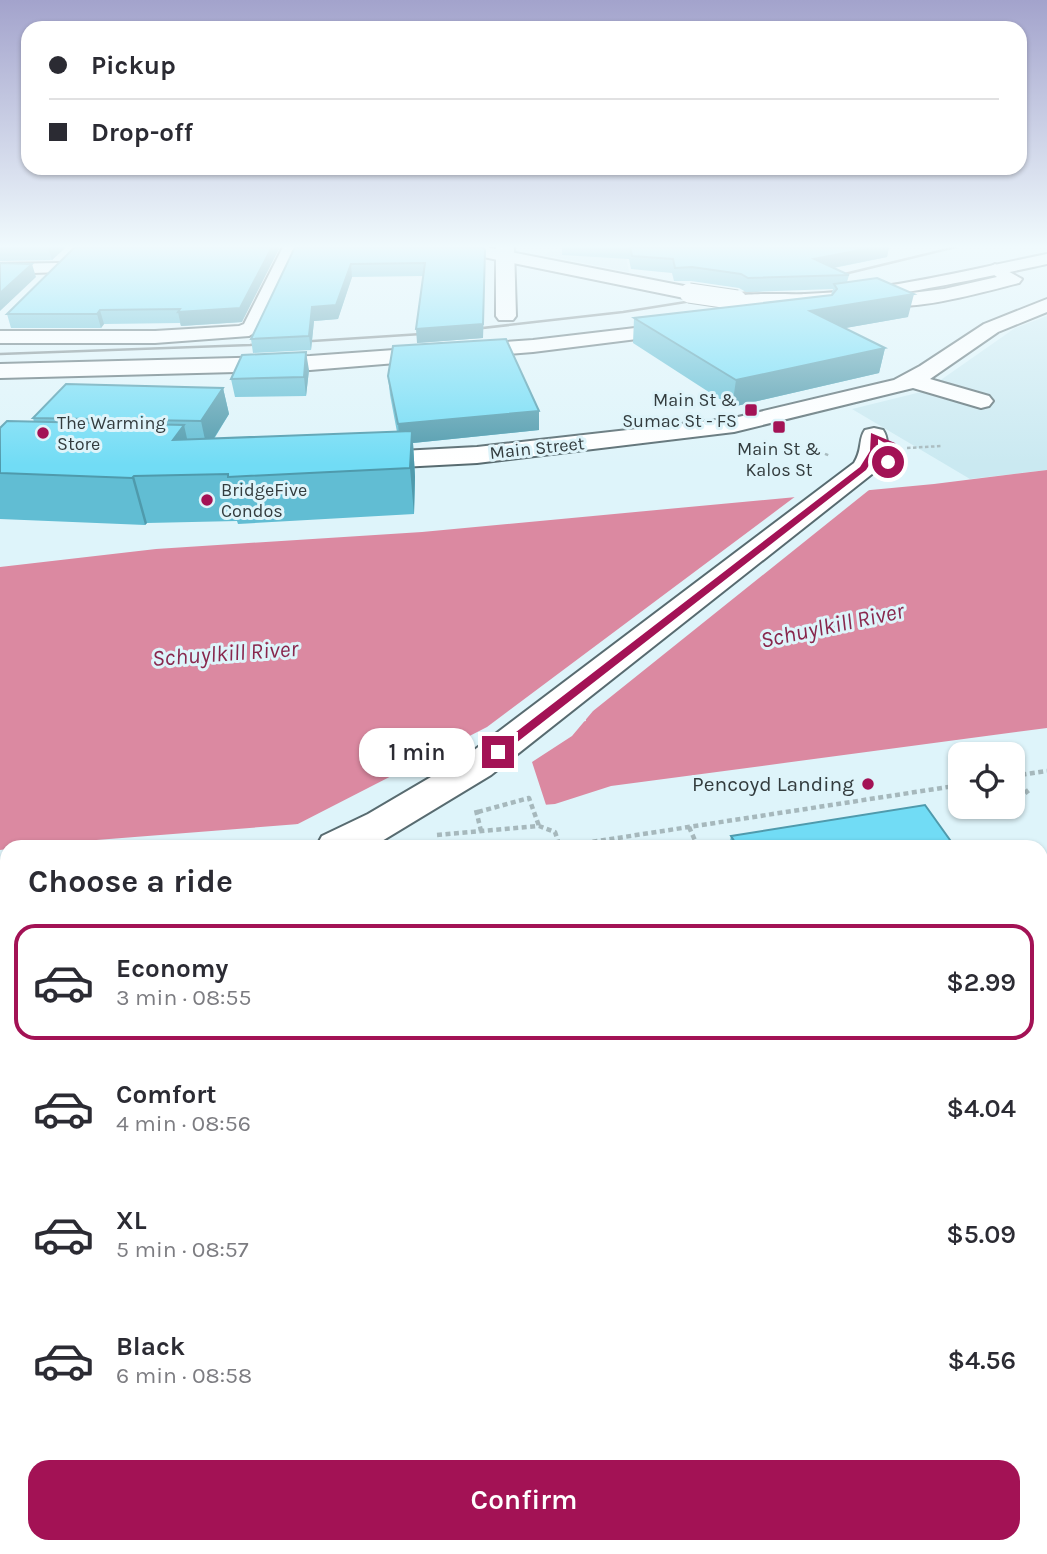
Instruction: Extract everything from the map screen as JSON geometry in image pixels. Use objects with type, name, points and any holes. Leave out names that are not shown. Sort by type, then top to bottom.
[{"type":"street","points":[[0,337],[230,334],[252,328],[256,320]]},
{"type":"street","points":[[748,321],[760,320]]},
{"type":"street","name":"Main Street","points":[[342,461],[477,455],[734,425],[824,405],[912,380],[991,328],[1012,320]]},
{"type":"street","points":[[0,372],[372,359],[533,346],[707,325]]},
{"type":"street","points":[[912,380],[981,401]]},
{"type":"street","points":[[351,840],[478,766],[855,475],[882,465],[893,456],[891,443],[824,405]]},
{"type":"path","points":[[906,448],[941,446]]},
{"type":"path","points":[[1025,774],[1047,771]]},
{"type":"path","points":[[604,840],[948,787]]},
{"type":"path","points":[[1025,790],[1030,796]]},
{"type":"path","points":[[478,812],[529,798],[539,826]]},
{"type":"path","points":[[471,806],[478,812],[481,831]]},
{"type":"path","points":[[425,836],[539,826],[555,832],[557,840]]},
{"type":"path","points":[[689,827],[695,840]]},
{"type":"shaded area","points":[[1038,320],[1047,320],[1047,470],[970,479],[852,409],[925,391],[1015,328]]},
{"type":"water","name":"Schuylkill River","points":[[1047,470],[1047,728],[611,786],[555,804],[96,840],[0,840],[0,567],[156,549],[422,532],[934,484]],"holes":[[[584,713],[586,721],[495,733],[492,724]]]},
{"type":"pier","points":[[874,486],[593,711],[572,736],[532,762],[547,808],[290,828],[487,727],[800,493]]},
{"type":"building","points":[[260,320],[311,320],[309,336],[251,339]]},
{"type":"building","points":[[417,320],[483,320],[483,324],[416,329]]},
{"type":"building","points":[[637,320],[827,320],[885,348],[736,380]]},
{"type":"building","points":[[506,339],[539,411],[398,424],[388,376],[393,346]]},
{"type":"building","points":[[306,352],[304,377],[231,379],[242,355]]},
{"type":"building","points":[[66,384],[223,388],[201,421],[33,418]]},
{"type":"building","points":[[7,421],[184,425],[173,440],[412,431],[410,468],[228,477],[228,474],[132,478],[0,473],[0,428]]},
{"type":"building","points":[[925,805],[950,840],[734,840],[731,836]]},
{"type":"railway","points":[[465,330],[557,320]]},
{"type":"railway","points":[[0,354],[250,345],[437,333]]},
{"type":"place","name":"Main St & Sumac St - FS","points":[[751,410]]},
{"type":"place","name":"Main St & Kalos St","points":[[779,427]]},
{"type":"place","name":"The Warming Store","points":[[43,433]]},
{"type":"place","name":"BridgeFive Condos","points":[[207,500]]},
{"type":"place","name":"Pencoyd Landing","points":[[868,784]]},
{"type":"route","points":[[498,752],[846,483],[872,457],[874,435],[891,443],[893,456],[888,462]]}]
